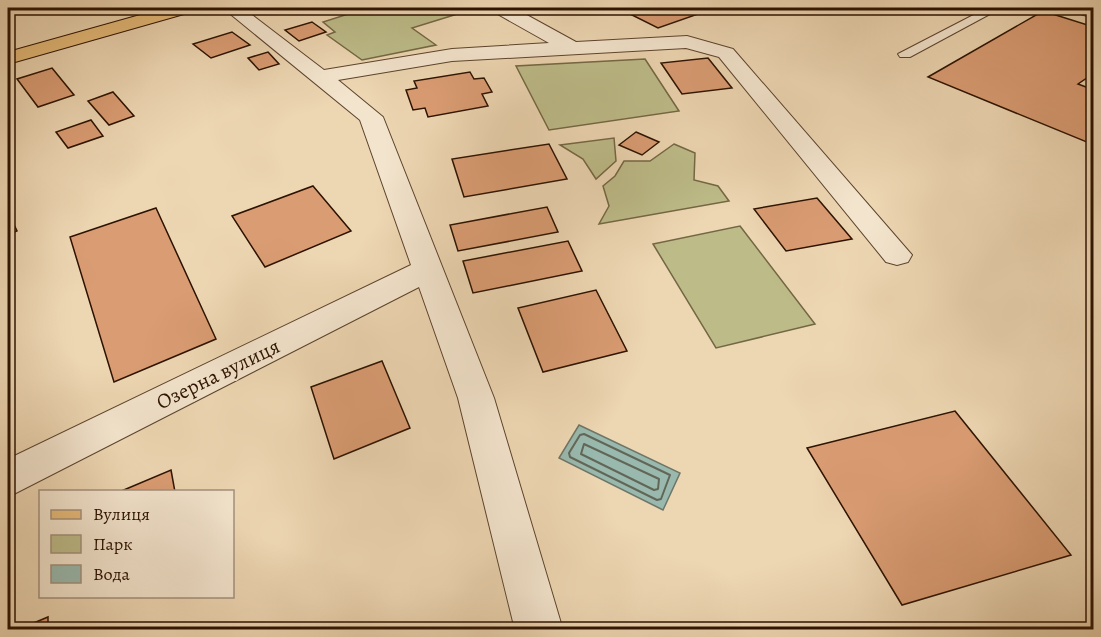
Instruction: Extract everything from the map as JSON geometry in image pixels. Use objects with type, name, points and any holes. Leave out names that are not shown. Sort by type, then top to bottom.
[{"type":"main road","points":[[8,58],[184,8]]},
{"type":"street","points":[[232,8],[370,117],[476,398],[539,630]]},
{"type":"street","points":[[501,8],[572,48]]},
{"type":"street","points":[[320,77],[452,55],[687,42],[726,53],[897,255]]},
{"type":"street","name":"Озерна вулиця","points":[[8,479],[429,269]]},
{"type":"lane","points":[[905,54],[995,8]]},
{"type":"lane","points":[[1074,8],[1094,14]]},
{"type":"green space","points":[[367,8],[461,8],[467,11],[412,28],[436,45],[362,60],[327,35],[335,32],[323,22]]},
{"type":"green space","points":[[645,59],[679,111],[549,130],[516,66]]},
{"type":"green space","points":[[614,138],[616,161],[596,179],[583,159],[560,145]]},
{"type":"green space","points":[[674,144],[695,153],[694,180],[718,186],[729,201],[599,224],[609,206],[603,186],[615,176],[624,161],[650,161]]},
{"type":"green space","points":[[740,226],[815,324],[716,348],[653,244]]},
{"type":"water","points":[[579,425],[680,473],[663,510],[559,458]]},
{"type":"building","points":[[618,8],[689,8],[701,13],[658,28]]},
{"type":"building","points":[[1043,11],[1094,27],[1094,73],[1078,84],[1094,90],[1094,145],[928,77]]},
{"type":"building","points":[[312,22],[326,32],[299,41],[285,30]]},
{"type":"building","points":[[232,32],[250,45],[211,58],[193,44]]},
{"type":"building","points":[[268,52],[279,64],[259,70],[248,58]]},
{"type":"building","points":[[708,58],[732,88],[682,94],[661,63]]},
{"type":"building","points":[[52,68],[74,95],[38,107],[17,79]]},
{"type":"building","points":[[470,72],[474,79],[484,78],[492,92],[482,94],[488,106],[428,117],[425,108],[413,110],[406,90],[417,88],[414,81]]},
{"type":"building","points":[[113,92],[134,116],[109,125],[88,101]]},
{"type":"building","points":[[91,120],[103,136],[68,148],[56,132]]},
{"type":"building","points":[[636,132],[659,142],[642,155],[619,145]]},
{"type":"building","points":[[549,144],[567,179],[464,197],[452,159]]},
{"type":"building","points":[[313,186],[351,231],[265,267],[232,216]]},
{"type":"building","points":[[817,198],[852,239],[786,251],[754,209]]},
{"type":"building","points":[[547,207],[558,232],[458,251],[450,225]]},
{"type":"building","points":[[156,208],[216,339],[114,382],[70,237]]},
{"type":"building","points":[[8,212],[17,231],[8,235]]},
{"type":"building","points":[[568,241],[582,271],[473,293],[463,261]]},
{"type":"building","points":[[596,290],[627,351],[543,372],[518,308]]},
{"type":"building","points":[[382,361],[410,428],[334,459],[311,387]]},
{"type":"building","points":[[955,411],[1071,555],[902,605],[807,448]]},
{"type":"building","points":[[171,470],[175,490],[124,490]]},
{"type":"building","points":[[48,617],[48,630],[17,630]]}]
